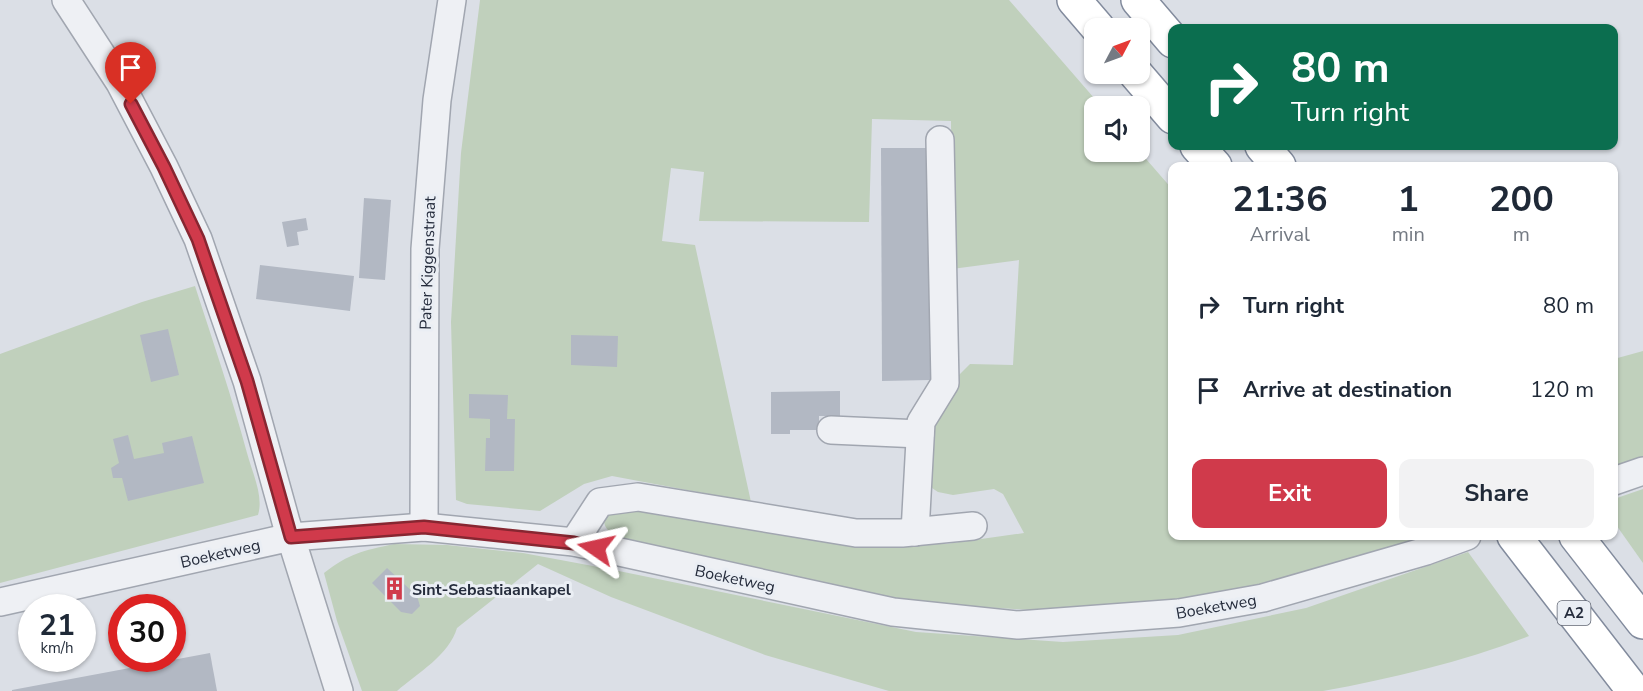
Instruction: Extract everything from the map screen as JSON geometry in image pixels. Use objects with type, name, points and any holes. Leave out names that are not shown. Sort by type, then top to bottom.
[{"type":"highway","points":[[1074,0],[1089,18]]},
{"type":"highway","points":[[1138,0],[1168,35]]},
{"type":"highway","points":[[1145,84],[1168,111]]},
{"type":"highway","points":[[1201,150],[1211,162]]},
{"type":"highway","points":[[1266,150],[1276,162]]},
{"type":"highway","name":"A2","points":[[1517,540],[1634,691]]},
{"type":"highway","points":[[1579,540],[1643,622]]},
{"type":"street","points":[[66,0],[120,82],[198,239],[247,381],[291,537],[339,691]]},
{"type":"street","name":"Pater Kiggenstraat","points":[[424,527],[425,249],[436,100],[452,0]]},
{"type":"street","points":[[915,532],[921,422],[945,383],[939,140]]},
{"type":"street","points":[[831,430],[920,434]]},
{"type":"street","points":[[574,543],[600,501],[638,497],[856,533],[915,532],[974,526]]},
{"type":"street","name":"Boeketweg","points":[[0,602],[291,537],[424,527],[574,543],[893,612],[1018,625],[1179,613],[1263,598],[1426,551],[1456,540]]},
{"type":"green space","points":[[480,0],[1009,0],[1092,96],[1084,96],[1084,162],[1149,162],[1168,184],[1168,540],[1412,540],[1299,579],[1174,605],[1062,612],[920,603],[622,541],[611,533],[604,524],[604,515],[622,502],[898,544],[946,544],[1024,533],[1003,494],[994,489],[953,495],[938,492],[929,486],[938,396],[970,364],[1013,365],[1019,260],[952,269],[951,121],[872,119],[869,222],[699,221],[704,172],[671,168],[662,241],[695,245],[751,502],[612,476],[584,484],[540,511],[467,504],[456,500],[451,322],[461,153]]},
{"type":"green space","points":[[195,286],[257,484],[260,500],[258,515],[0,583],[0,354],[142,302]]},
{"type":"green space","points":[[1643,351],[1643,458],[1618,467],[1618,358]]},
{"type":"green space","points":[[1643,489],[1643,563],[1618,528],[1618,498]]},
{"type":"green space","points":[[394,544],[447,545],[523,553],[916,632],[1063,642],[1178,635],[1306,608],[1468,552],[1529,636],[1479,654],[1428,668],[1323,691],[889,691],[765,655],[611,597],[538,564],[457,628],[453,638],[440,655],[397,691],[362,691],[337,621],[324,573],[341,561],[357,554]]},
{"type":"building","points":[[881,148],[929,148],[930,380],[882,381]]},
{"type":"building","points":[[364,198],[391,200],[385,280],[359,278]]},
{"type":"building","points":[[306,218],[308,230],[297,232],[299,245],[287,247],[282,222]]},
{"type":"building","points":[[260,265],[354,276],[350,311],[256,299]]},
{"type":"building","points":[[168,329],[179,375],[151,382],[140,335]]},
{"type":"building","points":[[571,335],[618,336],[617,367],[571,365]]},
{"type":"building","points":[[840,391],[840,416],[819,416],[819,430],[790,430],[790,434],[771,434],[771,392]]},
{"type":"building","points":[[469,394],[508,395],[507,419],[515,419],[514,471],[485,471],[486,438],[490,438],[490,419],[469,418]]},
{"type":"building","points":[[128,435],[134,459],[164,453],[162,443],[192,436],[204,483],[128,501],[122,478],[113,478],[111,468],[119,463],[113,439]]},
{"type":"building","name":"Sint-Sebastiaankapel","points":[[387,568],[417,596],[420,606],[412,614],[401,612],[372,583]]},
{"type":"building","points":[[210,653],[217,691],[12,691],[108,672],[186,672],[186,657]]},
{"type":"place","name":"Sint-Sebastiaankapel","points":[[394,589]]},
{"type":"route","points":[[131,104],[198,239],[247,381],[291,537],[424,527],[574,543],[596,548]]}]
